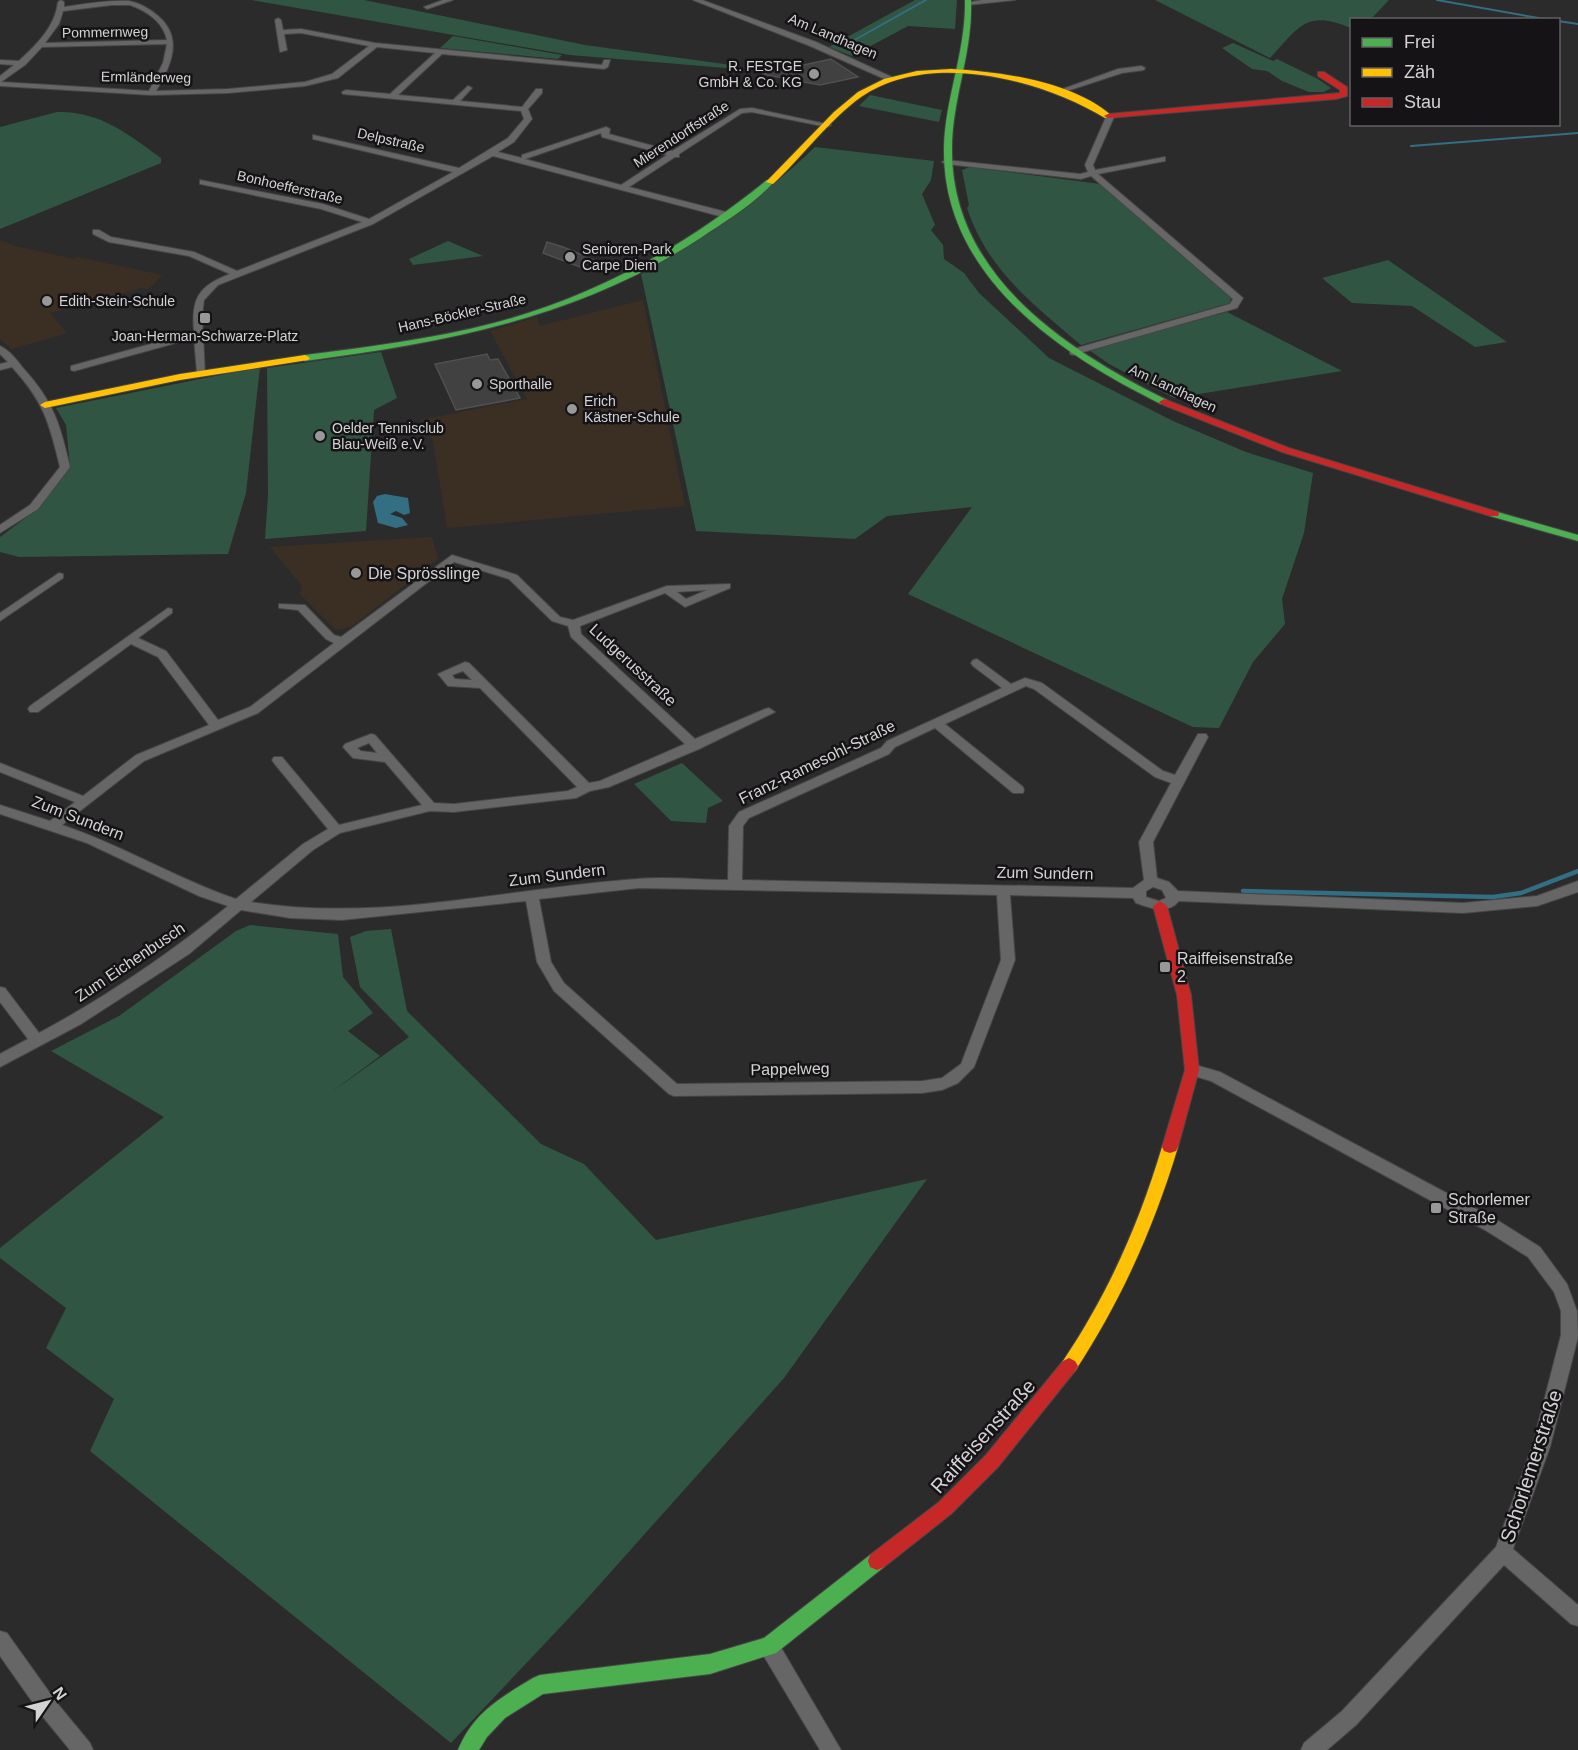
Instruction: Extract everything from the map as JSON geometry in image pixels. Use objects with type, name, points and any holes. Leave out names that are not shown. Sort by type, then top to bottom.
[{"type":"street","points":[[0,82],[39,45],[62,9],[61,0]]},
{"type":"street","points":[[427,7],[450,0]]},
{"type":"street","name":"Am Landhagen","points":[[696,0],[813,44],[890,78]]},
{"type":"street","name":"Am Landhagen","points":[[1012,0],[968,2],[969,22],[948,136],[946,162],[954,204],[964,238],[990,278],[1019,310],[1073,352],[1145,395],[1241,436],[1349,472],[1578,538]]},
{"type":"street","points":[[62,9],[134,4],[165,25],[171,42],[171,52],[164,71],[151,93]]},
{"type":"street","points":[[278,20],[283,50]]},
{"type":"street","points":[[280,32],[301,31],[375,45],[586,63]]},
{"type":"street","name":"Pommernweg","points":[[39,45],[171,42]]},
{"type":"street","name":"Ermländerweg","points":[[0,82],[151,93],[228,91],[291,85],[335,76],[375,45]]},
{"type":"street","points":[[393,95],[442,50]]},
{"type":"street","points":[[0,62],[22,63]]},
{"type":"street","points":[[1065,90],[1121,71],[1141,68]]},
{"type":"street","name":"Hans-Böckler-Straße","points":[[45,405],[202,373],[398,345],[507,322],[605,286],[727,215],[774,179],[827,125],[868,89],[890,78],[933,72],[960,72]]},
{"type":"street","points":[[960,72],[1065,90],[1084,98],[1110,117],[1336,97],[1344,94],[1344,89],[1321,74]]},
{"type":"street","points":[[455,102],[468,88]]},
{"type":"street","points":[[346,92],[524,109]]},
{"type":"street","points":[[524,109],[539,92]]},
{"type":"street","points":[[202,373],[197,315],[200,299],[215,283],[234,273],[326,242],[370,222],[461,171],[512,140],[528,119],[524,109]]},
{"type":"street","name":"Mierendorffstraße","points":[[623,187],[676,155],[740,111],[752,110],[827,125]]},
{"type":"street","points":[[1073,352],[1234,306],[1238,298],[1092,173],[1089,165],[1110,117]]},
{"type":"street","points":[[525,157],[606,129],[605,135],[676,155]]},
{"type":"street","name":"Delpstraße","points":[[316,137],[461,171]]},
{"type":"street","name":"Mierendorffstraße","points":[[492,153],[727,215]]},
{"type":"street","points":[[946,162],[1043,175],[1081,177],[1162,159]]},
{"type":"street","name":"Bonhoefferstraße","points":[[203,182],[323,207],[370,222]]},
{"type":"street","points":[[96,232],[109,239],[191,254],[234,273]]},
{"type":"street","points":[[75,368],[198,334]]},
{"type":"street","points":[[0,349],[15,363],[45,405],[57,428],[65,468],[34,507],[0,530]]},
{"type":"street","points":[[0,367],[15,363]]},
{"type":"street","name":"Ludgerusstraße","points":[[54,825],[140,758],[254,710],[452,558],[513,578],[556,619],[574,624],[575,634],[695,746]]},
{"type":"street","points":[[0,618],[59,576]]},
{"type":"street","points":[[574,624],[667,589]]},
{"type":"street","points":[[283,606],[301,607],[330,637],[343,642]]},
{"type":"street","points":[[34,709],[168,611]]},
{"type":"street","points":[[130,639],[162,654],[216,726]]},
{"type":"street","points":[[977,663],[1009,688]]},
{"type":"street","name":"Franz-Ramesohl-Straße","points":[[735,884],[736,826],[744,815],[885,751],[891,744],[1025,682],[1038,686],[1159,774],[1178,780]]},
{"type":"street","points":[[483,684],[586,788]]},
{"type":"street","name":"Zum Eichenbusch","points":[[0,1060],[76,1020],[184,950],[236,904],[308,847],[336,830],[430,807],[454,808],[571,795],[586,788],[604,784],[695,746],[769,712]]},
{"type":"street","points":[[936,723],[1018,790]]},
{"type":"street","points":[[1151,882],[1146,842],[1202,737]]},
{"type":"street","points":[[389,758],[430,807]]},
{"type":"street","points":[[278,760],[336,830]]},
{"type":"street","name":"Zum Sundern","points":[[0,767],[84,801]]},
{"type":"street","name":"Zum Sundern","points":[[0,809],[54,825],[204,893],[236,904],[290,913],[342,915],[639,883],[1138,893]]},
{"type":"street","points":[[1151,882],[1162,884],[1170,889],[1173,896],[1167,904],[1160,906],[1150,905],[1141,900],[1138,893],[1144,884],[1151,882]]},
{"type":"street","points":[[1173,896],[1463,908],[1505,906],[1534,901],[1578,886]]},
{"type":"street","name":"Pappelweg","points":[[532,896],[544,962],[559,987],[674,1090],[922,1087],[944,1085],[958,1077],[967,1067],[1008,960],[1003,890]]},
{"type":"street","name":"Raiffeisenstraße","points":[[468,1750],[471,1742],[505,1705],[515,1697],[540,1685],[710,1665],[769,1646],[945,1508],[993,1461],[1057,1384],[1100,1322],[1126,1269],[1158,1188],[1192,1070],[1184,995],[1160,906]]},
{"type":"street","points":[[0,992],[37,1041]]},
{"type":"street","name":"Schorlemerstraße","points":[[1192,1070],[1215,1076],[1491,1225],[1534,1252],[1556,1281],[1569,1311],[1570,1335],[1541,1447],[1503,1552],[1349,1718],[1311,1750]]},
{"type":"street","points":[[1503,1552],[1578,1617]]},
{"type":"street","points":[[0,1640],[50,1710],[83,1750]]},
{"type":"street","points":[[769,1646],[831,1750]]},
{"type":"shaded area","name":"Edith-Stein-Schule","points":[[0,240],[15,246],[74,259],[77,257],[162,275],[149,289],[141,288],[50,313],[67,333],[12,349],[0,339]]},
{"type":"shaded area","name":"Erich Kästner-Schule","points":[[643,300],[685,506],[447,528],[433,441],[420,420],[527,399],[490,331],[537,317],[540,326]]},
{"type":"shaded area","name":"Die Sprösslinge","points":[[432,537],[438,559],[351,627],[336,630],[300,594],[302,586],[270,547]]},
{"type":"green space","points":[[251,0],[364,0],[585,45],[739,66],[738,69],[570,55]]},
{"type":"green space","points":[[915,0],[957,0],[955,29],[908,26],[852,56],[829,47]]},
{"type":"green space","points":[[1155,0],[1389,0],[1372,18],[1350,18],[1350,28],[1323,20],[1304,24],[1270,58]]},
{"type":"green space","points":[[453,36],[562,55],[558,59],[440,48]]},
{"type":"green space","points":[[1233,43],[1273,61],[1277,59],[1331,88],[1324,92],[1309,92],[1282,81],[1267,71],[1252,69],[1222,48]]},
{"type":"green space","points":[[870,95],[942,110],[939,122],[859,106]]},
{"type":"green space","points":[[57,112],[87,115],[113,126],[161,158],[161,163],[0,229],[0,127]]},
{"type":"green space","points":[[815,147],[934,161],[931,180],[922,194],[935,225],[931,230],[943,245],[944,259],[964,273],[979,293],[1049,358],[1173,421],[1246,452],[1313,473],[1304,533],[1282,599],[1285,624],[1253,662],[1219,728],[1193,727],[908,594],[972,507],[887,516],[855,539],[696,531],[641,274],[688,246],[754,200]]},
{"type":"green space","points":[[970,167],[1100,184],[1231,298],[1230,303],[1081,345],[1014,285],[987,250],[967,208],[969,205],[962,170]]},
{"type":"green space","points":[[448,241],[483,256],[413,265],[409,259]]},
{"type":"green space","points":[[1388,260],[1507,342],[1475,347],[1412,306],[1352,303],[1322,278]]},
{"type":"green space","points":[[1227,312],[1342,371],[1174,398],[1109,364],[1089,350]]},
{"type":"green space","name":"Oelder Tennisclub Blau-Weiß e.V.","points":[[381,352],[397,398],[374,410],[366,531],[265,539],[268,496],[267,368]]},
{"type":"green space","points":[[260,367],[246,493],[228,554],[19,557],[0,552],[0,537],[40,507],[70,467],[66,425],[56,408]]},
{"type":"green space","points":[[682,763],[723,801],[708,808],[706,823],[671,821],[634,784]]},
{"type":"green space","points":[[250,925],[338,934],[343,977],[373,1013],[348,1031],[380,1056],[330,1093],[409,1037],[360,987],[350,937],[366,931],[391,929],[407,1011],[541,1144],[584,1164],[656,1240],[927,1179],[784,1378],[584,1602],[451,1743],[90,1451],[114,1399],[46,1348],[66,1308],[0,1258],[0,1248],[164,1117],[51,1051],[119,1016],[236,931]]},
{"type":"water","points":[[385,494],[408,498],[410,513],[404,515],[396,511],[390,514],[402,518],[408,525],[396,528],[378,523],[373,502],[377,496]]},
{"type":"building","name":"R. FESTGE GmbH & Co. KG","points":[[831,59],[858,77],[820,85],[762,74]]},
{"type":"building","name":"Senioren-Park Carpe Diem","points":[[547,242],[594,260],[580,267],[543,253]]},
{"type":"building","name":"Sporthalle","points":[[487,354],[490,360],[498,359],[520,398],[456,410],[435,364]]},
{"type":"waterway","points":[[842,47],[926,0]]},
{"type":"waterway","points":[[1437,0],[1539,18]]},
{"type":"waterway","points":[[1560,21],[1578,24]]},
{"type":"waterway","points":[[1411,146],[1578,133]]},
{"type":"waterway","points":[[1243,891],[1493,897],[1521,893],[1578,871]]},
{"type":"traffic: fast","points":[[968,0],[967,37],[948,149],[952,193],[966,234],[988,271],[1017,304],[1051,334],[1088,361],[1164,402]]},
{"type":"traffic: fast","points":[[305,358],[443,337],[497,325],[557,306],[622,279],[685,244],[715,225],[770,182]]},
{"type":"traffic: fast","points":[[1494,514],[1578,538]]},
{"type":"traffic: fast","points":[[468,1750],[480,1730],[498,1711],[540,1685],[710,1664],[769,1646],[877,1561]]},
{"type":"traffic: slow","points":[[770,182],[825,125],[861,94],[887,81],[917,74],[951,71],[986,73],[1021,80],[1054,89],[1108,116]]},
{"type":"traffic: slow","points":[[45,405],[180,377],[305,358]]},
{"type":"traffic: slow","points":[[1069,1366],[1102,1314],[1129,1261],[1141,1233],[1170,1147]]},
{"type":"traffic: jam","points":[[1108,116],[1336,97],[1344,94],[1344,89],[1321,74]]},
{"type":"traffic: jam","points":[[1164,402],[1285,450],[1494,514]]},
{"type":"traffic: jam","points":[[1160,906],[1184,995],[1192,1070],[1170,1147]]},
{"type":"traffic: jam","points":[[877,1561],[945,1508],[992,1461],[1069,1366]]},
{"type":"place","name":"R. FESTGE GmbH & Co. KG","points":[[814,74]]},
{"type":"place","name":"Senioren-Park Carpe Diem","points":[[570,257]]},
{"type":"place","name":"Edith-Stein-Schule","points":[[47,301]]},
{"type":"place","name":"Joan-Herman-Schwarze-Platz","points":[[205,318]]},
{"type":"place","name":"Sporthalle","points":[[477,384]]},
{"type":"place","name":"Erich Kästner-Schule","points":[[572,409]]},
{"type":"place","name":"Oelder Tennisclub Blau-Weiß e.V.","points":[[320,436]]},
{"type":"place","name":"Die Sprösslinge","points":[[356,573]]},
{"type":"place","name":"Raiffeisenstraße 2","points":[[1165,967]]},
{"type":"place","name":"Schorlemer Straße","points":[[1436,1208]]}]
